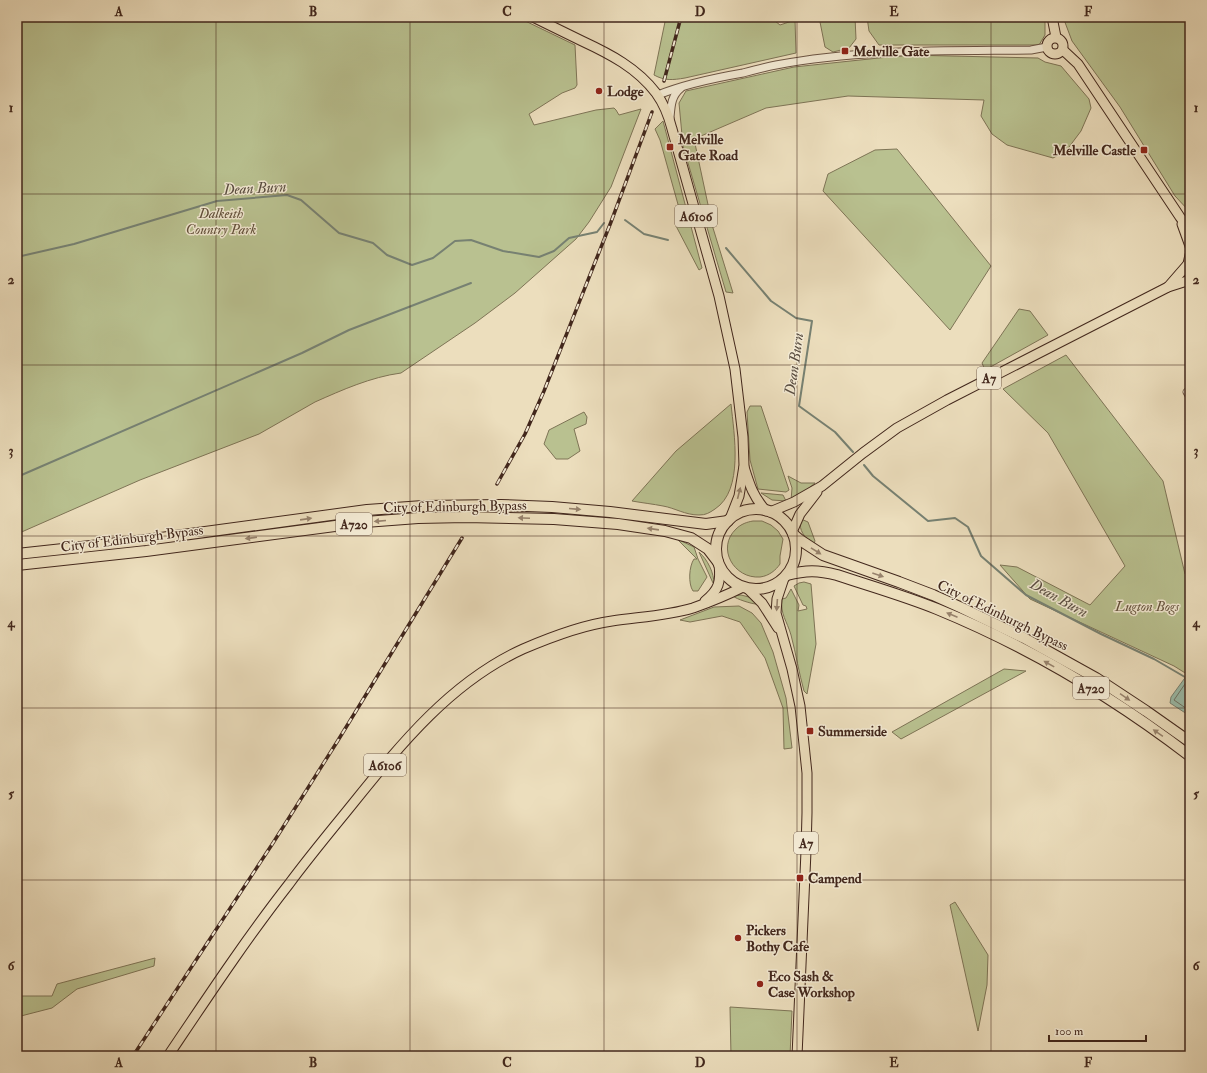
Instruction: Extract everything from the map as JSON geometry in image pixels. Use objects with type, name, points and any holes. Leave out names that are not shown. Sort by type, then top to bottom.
[{"type":"highway","name":"City of Edinburgh Bypass","points":[[17,554],[201,533],[367,510],[423,506],[501,505],[552,507],[706,524],[729,520]]},
{"type":"highway","points":[[749,510],[768,511],[782,518],[793,533],[795,541],[796,556],[786,576],[778,583],[762,589],[746,588],[730,579],[723,572],[718,563],[716,553],[718,536],[722,528],[729,520],[738,513],[749,510]]},
{"type":"highway","name":"City of Edinburgh Bypass","points":[[17,565],[154,550],[365,522],[418,518],[466,517],[554,519],[618,524],[665,531],[691,538],[708,549],[718,563]]},
{"type":"highway","name":"City of Edinburgh Bypass","points":[[793,533],[807,546],[823,555],[933,595],[1024,638],[1096,678],[1190,742]]},
{"type":"highway","name":"City of Edinburgh Bypass","points":[[786,576],[809,570],[837,575],[919,602],[962,620],[1022,649],[1089,687],[1124,709],[1190,756]]},
{"type":"main road","name":"A6106","points":[[533,17],[599,49],[630,67],[644,79],[658,95],[670,120],[723,312],[740,400],[744,466],[739,496],[729,520]]},
{"type":"main road","points":[[1052,17],[1056,37],[1063,42],[1063,50],[1078,64],[1190,231]]},
{"type":"main road","points":[[1056,37],[1051,38],[1048,42],[1047,47],[1049,51],[1055,54],[1063,50]]},
{"type":"main road","points":[[1180,217],[1190,246]]},
{"type":"main road","name":"A7","points":[[1168,287],[1189,264]]},
{"type":"main road","name":"A7","points":[[768,511],[794,502],[822,486],[862,453],[897,428],[947,400],[1168,287],[1190,280]]},
{"type":"main road","name":"A6106","points":[[744,466],[753,493],[757,500],[768,511]]},
{"type":"main road","name":"A7","points":[[793,533],[800,514],[822,486]]},
{"type":"main road","name":"A6106","points":[[699,605],[710,597],[717,589],[720,574],[718,563]]},
{"type":"main road","name":"A7","points":[[786,576],[777,599],[776,613],[792,669],[800,706],[807,773],[806,843],[797,1056]]},
{"type":"main road","name":"A6106","points":[[168,1056],[242,947],[289,883],[394,754],[442,703],[500,661],[524,649],[573,630],[604,622],[692,608],[746,588]]},
{"type":"main road","name":"A7","points":[[746,588],[762,604],[781,632]]},
{"type":"street","points":[[658,95],[687,85],[776,65],[841,56],[941,50],[1031,50],[1047,47]]},
{"type":"street","points":[[670,120],[673,98],[680,89],[687,85]]},
{"type":"green space","name":"Dalkeith Country Park","points":[[17,17],[517,17],[575,45],[577,85],[575,88],[562,93],[529,114],[534,125],[596,110],[614,108],[619,115],[641,109],[611,187],[589,222],[576,239],[515,293],[475,323],[401,373],[357,384],[315,402],[259,434],[140,480],[17,534]]},
{"type":"green space","points":[[666,17],[770,17],[780,25],[795,20],[796,53],[685,78],[673,80],[665,79],[654,75]]},
{"type":"green space","points":[[819,17],[855,17],[856,39],[849,48],[833,52],[825,47]]},
{"type":"green space","points":[[867,17],[1045,17],[1045,35],[1039,45],[879,45],[869,31]]},
{"type":"green space","points":[[1063,17],[1190,17],[1190,212],[1175,196],[1120,107],[1072,41]]},
{"type":"green space","points":[[907,55],[1038,58],[1045,62],[1061,66],[1089,99],[1091,108],[1081,131],[1066,151],[1053,158],[1007,145],[992,134],[981,116],[984,100],[848,96],[766,108],[694,139],[713,228],[733,293],[726,292],[683,146],[679,103],[686,91],[794,67]]},
{"type":"green space","points":[[663,121],[702,268],[699,270],[676,226],[679,208],[660,140],[655,129]]},
{"type":"green space","points":[[897,149],[991,266],[950,330],[823,191],[828,174],[875,150]]},
{"type":"green space","points":[[1019,309],[1030,311],[1048,335],[985,370],[982,363]]},
{"type":"green space","name":"Lugton Bogs","points":[[1066,355],[1163,481],[1185,574],[1190,572],[1190,676],[1174,666],[1030,599],[1000,565],[1017,567],[1090,605],[1125,566],[1048,433],[1003,389]]},
{"type":"green space","points":[[731,404],[735,445],[734,475],[730,489],[724,500],[715,509],[706,514],[699,515],[689,514],[663,506],[632,501],[676,451]]},
{"type":"green space","points":[[750,406],[761,406],[789,490],[786,492],[758,489],[750,460],[747,412]]},
{"type":"green space","points":[[584,412],[587,417],[586,424],[574,429],[580,451],[568,459],[556,459],[544,444],[549,430]]},
{"type":"green space","points":[[788,476],[801,483],[815,483],[791,501],[792,488]]},
{"type":"green space","points":[[761,493],[783,495],[786,501],[772,500]]},
{"type":"green space","points":[[801,519],[808,522],[815,541],[813,545],[801,531]]},
{"type":"green space","points":[[753,521],[762,521],[771,525],[778,531],[783,539],[780,564],[772,572],[760,577],[742,573],[731,561],[728,553],[730,537],[736,529]]},
{"type":"green space","points":[[677,539],[694,547],[707,577],[698,591],[693,591],[690,584],[690,570],[692,562],[694,559],[697,559]]},
{"type":"green space","points":[[699,552],[710,567],[714,584],[713,583]]},
{"type":"green space","points":[[804,582],[811,584],[816,644],[807,694],[804,691],[791,635],[782,609],[782,599],[786,598],[791,589],[799,605],[798,611],[807,609],[806,606],[803,605],[794,586]]},
{"type":"green space","points":[[741,595],[749,597],[756,604],[737,599],[733,596]]},
{"type":"green space","points":[[739,606],[752,613],[761,623],[773,652],[786,698],[792,748],[784,749],[783,708],[765,658],[740,622],[722,616],[690,622],[680,620],[714,607]]},
{"type":"green space","points":[[1004,669],[1026,671],[901,739],[892,732]]},
{"type":"green space","points":[[955,902],[988,955],[987,985],[978,1031],[950,905]]},
{"type":"green space","points":[[155,958],[154,966],[77,989],[52,1008],[17,1017],[17,996],[52,996],[57,984]]},
{"type":"green space","points":[[730,1007],[792,1011],[790,1056],[731,1056]]},
{"type":"water","points":[[1187,675],[1190,677],[1190,716],[1170,703],[1171,697]]},
{"type":"waterway","name":"Dean Burn","points":[[17,257],[74,244],[217,201],[287,195],[301,200],[339,233],[373,243],[387,255],[412,265],[433,258],[455,241],[471,240],[503,251],[539,257],[554,251],[569,238],[597,232],[604,223]]},
{"type":"waterway","name":"Dean Burn","points":[[625,220],[644,234],[668,240]]},
{"type":"waterway","name":"Dean Burn","points":[[726,248],[771,301],[796,318],[812,321],[799,406],[835,432],[853,452]]},
{"type":"waterway","points":[[17,477],[302,353],[349,330],[471,283]]},
{"type":"waterway","name":"Dean Burn","points":[[864,465],[873,476],[928,521],[955,518],[968,527],[981,556],[1026,595],[1101,634],[1154,659],[1190,680]]},
{"type":"railway","points":[[664,81],[681,17]]},
{"type":"railway","points":[[497,484],[525,434],[544,391],[611,222],[652,112]]},
{"type":"railway","points":[[133,1056],[273,843],[337,742],[462,538]]},
{"type":"place","name":"Melville Gate","points":[[845,51]]},
{"type":"place","name":"Lodge","points":[[599,91]]},
{"type":"place","name":"Melville Gate Road","points":[[670,147]]},
{"type":"place","name":"Melville Castle","points":[[1144,150]]},
{"type":"place","name":"Summerside","points":[[810,731]]},
{"type":"place","name":"Campend","points":[[800,878]]},
{"type":"place","name":"Pickers Bothy Cafe","points":[[738,938]]},
{"type":"place","name":"Eco Sash & Case Workshop","points":[[760,984]]}]
